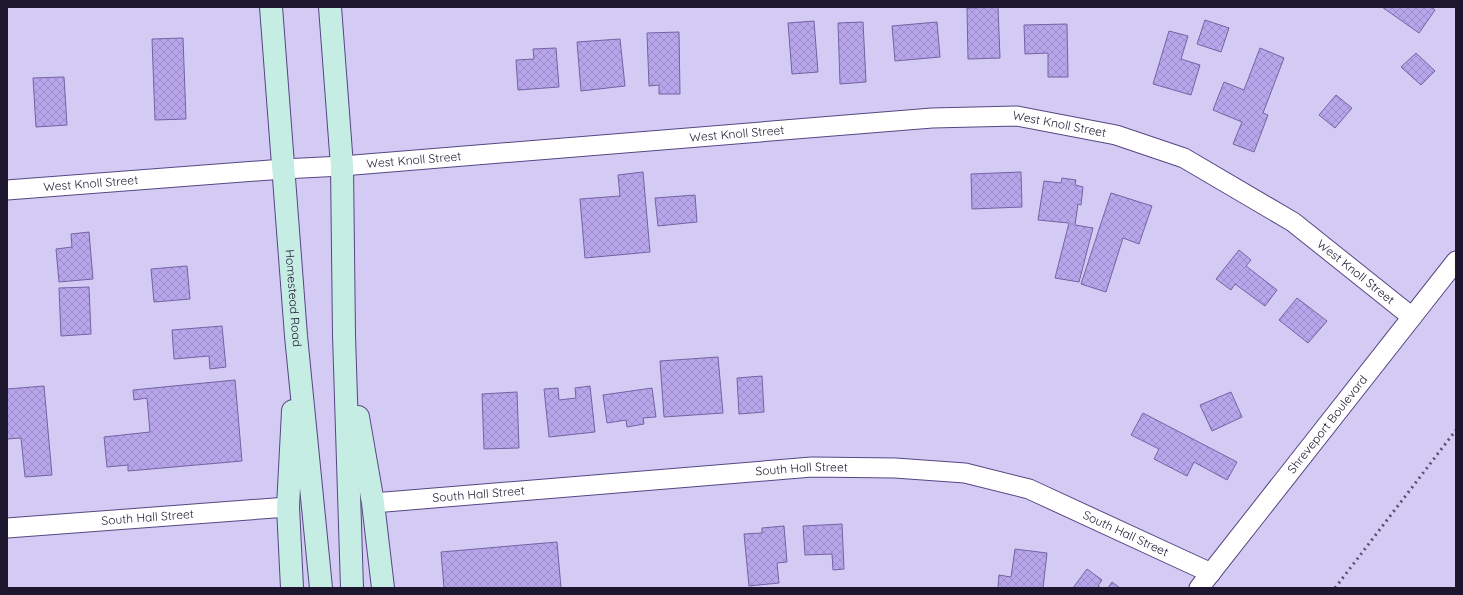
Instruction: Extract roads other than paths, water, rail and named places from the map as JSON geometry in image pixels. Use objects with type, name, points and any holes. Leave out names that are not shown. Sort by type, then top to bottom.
[{"type":"main road","name":"Homestead Road","points":[[271,7],[296,336],[321,588]]},
{"type":"main road","points":[[330,7],[342,166],[344,335],[352,588]]},
{"type":"main road","points":[[344,335],[373,503],[383,588]]},
{"type":"main road","points":[[292,588],[288,507],[296,336]]},
{"type":"street","name":"West Knoll Street","points":[[7,190],[283,169],[342,166],[932,118],[1017,116],[1116,135],[1184,158],[1293,222],[1412,317]]},
{"type":"street","name":"Shreveport Boulevard","points":[[1199,588],[1456,261]]},
{"type":"street","name":"South Hall Street","points":[[373,503],[812,467],[895,468],[964,473],[1029,489],[1211,573]]},
{"type":"street","name":"South Hall Street","points":[[7,528],[288,507]]},
{"type":"railway","points":[[1335,588],[1456,430]]}]
